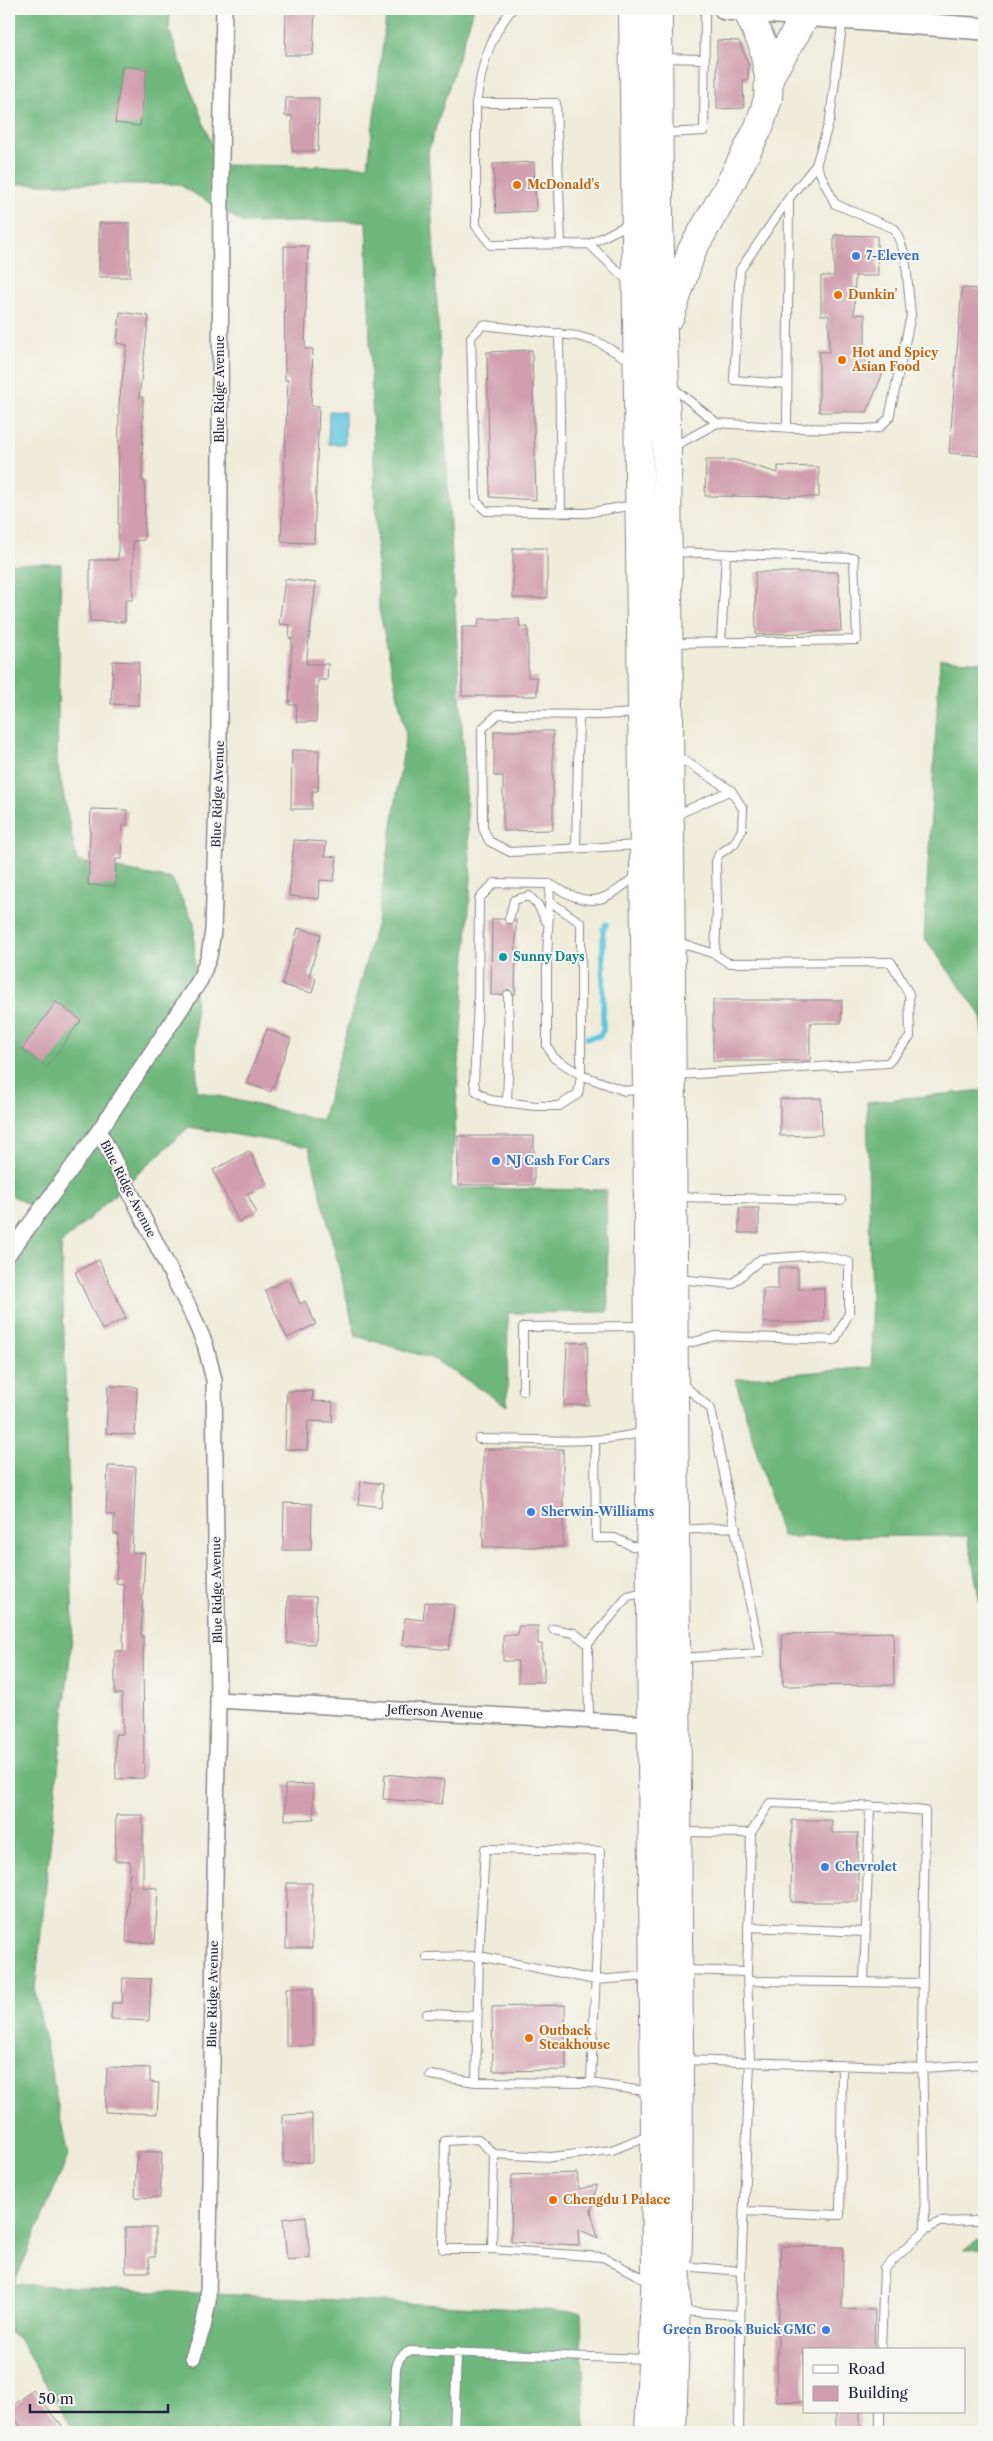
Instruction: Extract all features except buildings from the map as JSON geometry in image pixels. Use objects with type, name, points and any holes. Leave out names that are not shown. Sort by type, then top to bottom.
[{"type":"highway","points":[[633,9],[652,1724],[666,1973],[679,2060],[677,2266],[672,2432]]},
{"type":"highway","points":[[648,2432],[656,2285],[655,2092],[677,1832],[667,451],[659,223],[658,9]]},
{"type":"highway","points":[[664,342],[679,284],[692,250],[728,188],[759,127],[768,99],[769,77],[763,45],[736,10]]},
{"type":"highway","points":[[769,77],[806,15]]},
{"type":"street","name":"Blue Ridge Avenue","points":[[193,2357],[208,2301],[218,1700],[214,1380],[205,1344],[191,1312],[98,1131],[200,980],[209,956],[213,931],[220,735],[221,158],[224,9]]},
{"type":"street","points":[[736,10],[844,18],[922,20],[984,29]]},
{"type":"street","points":[[9,1253],[98,1131]]},
{"type":"street","name":"Jefferson Avenue","points":[[218,1700],[652,1724]]},
{"type":"lane","points":[[512,9],[492,38],[482,64],[476,102],[476,226],[491,245],[561,245],[589,244],[635,222]]},
{"type":"lane","points":[[659,133],[704,131],[705,9]]},
{"type":"lane","points":[[787,384],[734,380],[740,270],[789,198],[816,165],[830,119],[844,18]]},
{"type":"lane","points":[[658,58],[705,59]]},
{"type":"lane","points":[[476,102],[556,103],[561,245]]},
{"type":"lane","points":[[667,451],[717,423],[787,428],[879,428],[889,418],[911,315],[905,255],[896,229],[835,204],[816,165]]},
{"type":"lane","points":[[787,428],[789,198]]},
{"type":"lane","points":[[589,244],[636,288]]},
{"type":"lane","points":[[637,365],[598,342],[577,336],[483,325],[472,337],[476,500],[486,511],[586,513],[639,504]]},
{"type":"lane","points":[[559,334],[561,513]]},
{"type":"lane","points":[[665,381],[717,423]]},
{"type":"lane","points":[[668,552],[854,558],[857,640],[668,643]]},
{"type":"lane","points":[[721,642],[726,554]]},
{"type":"lane","points":[[642,712],[579,715],[498,714],[482,729],[482,828],[489,841],[510,852],[576,847],[643,857]]},
{"type":"lane","points":[[576,847],[579,715]]},
{"type":"lane","points":[[669,752],[731,790],[743,808],[742,830],[734,844],[719,854],[716,862],[715,954]]},
{"type":"lane","points":[[670,818],[731,790]]},
{"type":"lane","points":[[549,901],[581,923],[581,1075],[578,1094],[559,1106],[535,1106],[490,1100],[476,1091],[474,1082],[478,1001],[479,899],[494,883],[550,884],[566,894],[588,901],[602,900],[643,857]]},
{"type":"lane","points":[[550,884],[547,924],[547,1046],[554,1058],[581,1075],[625,1091],[646,1088]]},
{"type":"lane","points":[[509,919],[514,900],[529,896],[538,905],[547,924]]},
{"type":"lane","points":[[670,940],[715,954],[728,963],[891,962],[909,994],[910,1037],[888,1063],[671,1075]]},
{"type":"lane","points":[[507,1103],[508,995]]},
{"type":"lane","points":[[672,1196],[841,1200]]},
{"type":"lane","points":[[673,1278],[732,1284],[762,1259],[820,1255],[849,1262],[850,1313],[835,1340],[716,1336],[673,1348]]},
{"type":"lane","points":[[523,1392],[523,1328],[649,1326]]},
{"type":"lane","points":[[673,1376],[710,1409],[736,1527],[760,1653],[675,1658]]},
{"type":"lane","points":[[479,1439],[595,1440],[626,1437],[649,1431]]},
{"type":"lane","points":[[595,1440],[596,1538],[615,1538],[632,1546],[650,1549]]},
{"type":"lane","points":[[674,1530],[736,1527]]},
{"type":"lane","points":[[589,1721],[588,1644],[628,1596],[651,1591]]},
{"type":"lane","points":[[553,1629],[574,1633],[588,1644]]},
{"type":"lane","points":[[738,2432],[741,2271],[750,2062],[747,1972],[751,1833],[770,1803],[870,1806],[925,1811],[922,2039],[925,2230]]},
{"type":"lane","points":[[864,1982],[870,1806]]},
{"type":"lane","points":[[677,1832],[751,1833]]},
{"type":"lane","points":[[476,2082],[479,1956],[485,1849],[600,1851],[600,1898],[591,2083]]},
{"type":"lane","points":[[748,1927],[866,1932]]},
{"type":"lane","points":[[427,1957],[479,1956],[595,1980],[666,1973],[747,1972]]},
{"type":"lane","points":[[747,1981],[923,1983]]},
{"type":"lane","points":[[427,2014],[478,2016]]},
{"type":"lane","points":[[679,2060],[923,2068],[984,2064]]},
{"type":"lane","points":[[744,2211],[840,2215],[842,2065]]},
{"type":"lane","points":[[430,2075],[476,2082],[591,2083],[655,2092]]},
{"type":"lane","points":[[655,2133],[612,2150],[551,2157],[494,2154],[478,2139],[445,2141],[443,2249],[492,2249],[603,2257],[656,2285]]},
{"type":"lane","points":[[492,2249],[494,2154]]},
{"type":"lane","points":[[881,2348],[884,2269],[925,2230],[940,2222],[984,2219]]},
{"type":"lane","points":[[677,2266],[741,2271]]},
{"type":"lane","points":[[676,2311],[740,2315]]},
{"type":"lane","points":[[393,2432],[396,2368],[398,2360],[403,2354],[419,2350],[652,2359]]},
{"type":"lane","points":[[454,2432],[457,2352]]},
{"type":"lane","points":[[880,2414],[880,2432]]},
{"type":"green space","points":[[9,9],[170,9],[169,30],[219,165],[368,166],[387,9],[474,9],[428,152],[471,878],[451,1188],[606,1190],[608,1312],[508,1313],[507,1406],[434,1359],[356,1336],[309,1147],[189,1127],[61,1244],[73,1628],[35,1990],[68,2156],[14,2284],[581,2312],[585,2432],[75,2432],[19,2339],[9,2332],[9,1257],[40,1211],[9,1194],[9,564],[61,564],[57,763],[77,861],[172,879],[194,923],[197,1091],[322,1120],[378,918],[406,734],[379,609],[366,221],[244,223],[178,184],[9,184]]},
{"type":"green space","points":[[940,659],[984,662],[984,1044],[981,1015],[924,937]]},
{"type":"green space","points":[[984,1090],[984,1627],[968,1536],[782,1537],[735,1379],[872,1367],[867,1102]]},
{"type":"green space","points":[[984,2234],[984,2249],[965,2250]]},
{"type":"water","points":[[329,411],[345,412],[345,444],[328,444]]},
{"type":"waterway","points":[[587,1038],[599,1036],[603,1031],[603,930],[606,924]]},
{"type":"place","name":"McDonald's","points":[[517,185]]},
{"type":"place","name":"7-Eleven","points":[[856,256]]},
{"type":"place","name":"Dunkin'","points":[[838,295]]},
{"type":"place","name":"Hot and Spicy Asian Food","points":[[842,360]]},
{"type":"place","name":"Sunny Days","points":[[503,957]]},
{"type":"place","name":"NJ Cash For Cars","points":[[496,1161]]},
{"type":"place","name":"Sherwin-Williams","points":[[531,1512]]},
{"type":"place","name":"Chevrolet","points":[[825,1867]]},
{"type":"place","name":"Outback Steakhouse","points":[[529,2038]]},
{"type":"place","name":"Chengdu 1 Palace","points":[[553,2200]]},
{"type":"place","name":"Green Brook Buick GMC","points":[[826,2330]]}]
